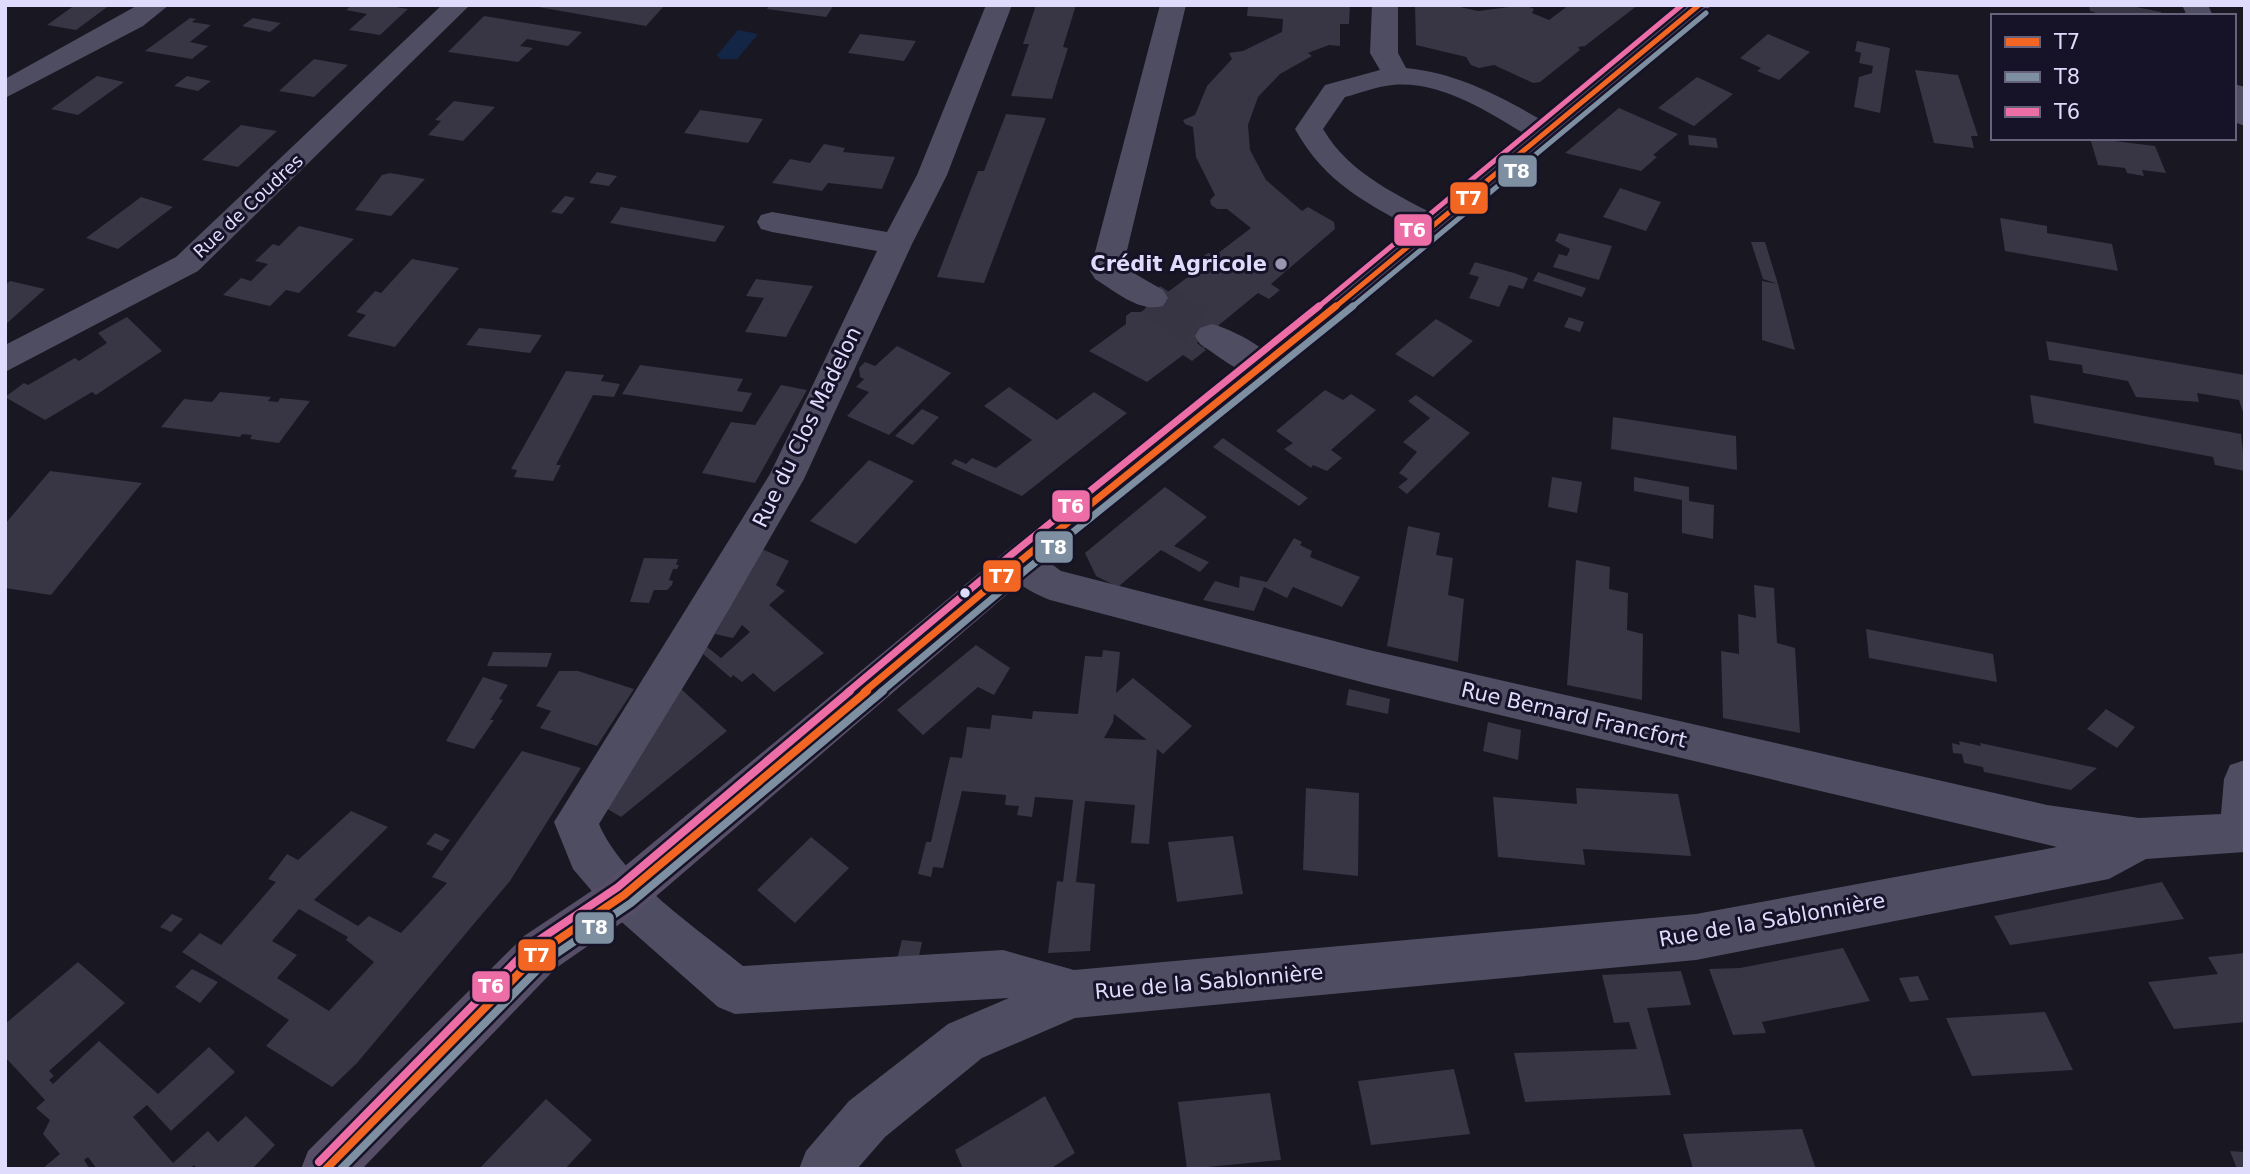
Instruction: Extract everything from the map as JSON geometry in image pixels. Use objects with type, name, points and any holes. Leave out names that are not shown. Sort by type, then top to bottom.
[{"type":"main road","points":[[326,1169],[540,951],[624,895],[1019,562],[1434,227],[1699,5]]},
{"type":"street","points":[[5,90],[135,20],[156,5]]},
{"type":"street","name":"Rue de Coudres","points":[[5,360],[187,264],[457,5]]},
{"type":"street","name":"Rue du Clos Madelon","points":[[624,895],[596,865],[576,822],[684,651],[786,478],[896,244],[932,175],[999,5]]},
{"type":"street","points":[[1152,298],[1106,271],[1172,5]]},
{"type":"street","points":[[1385,5],[1384,53],[1397,76]]},
{"type":"street","points":[[1434,227],[1338,172],[1318,149],[1308,129],[1335,91],[1397,76],[1432,80],[1494,104],[1545,134]]},
{"type":"street","points":[[2236,97],[2245,117]]},
{"type":"street","points":[[772,222],[896,244]]},
{"type":"street","points":[[1212,336],[1261,366]]},
{"type":"street","name":"Rue Bernard Francfort","points":[[1019,562],[1050,584],[1369,667],[2047,825],[2139,839]]},
{"type":"street","name":"Rue de la Sablonnière","points":[[824,1169],[867,1119],[965,1041],[1074,993],[1696,937],[2109,858],[2139,839],[2243,837],[2245,779]]},
{"type":"street","name":"Rue de la Sablonnière","points":[[624,895],[735,990],[1003,973],[1074,993]]},
{"type":"water","points":[[738,30],[758,34],[737,59],[720,59],[717,55]]},
{"type":"building","points":[[75,5],[110,5],[76,30],[47,25]]},
{"type":"building","points":[[352,5],[384,5],[408,9],[380,35],[349,30],[367,14],[346,10]]},
{"type":"building","points":[[527,5],[665,5],[646,26]]},
{"type":"building","points":[[769,5],[834,5],[826,17],[767,9]]},
{"type":"building","points":[[1036,5],[1076,5],[1063,47],[1068,48],[1052,99],[1011,96],[1029,44],[1023,44]]},
{"type":"building","points":[[1248,5],[1350,5],[1349,24],[1340,24],[1340,46],[1329,45],[1308,53],[1312,56],[1280,74],[1258,97],[1248,125],[1250,150],[1266,180],[1302,211],[1308,207],[1334,222],[1335,229],[1271,284],[1280,290],[1269,299],[1258,293],[1197,343],[1206,350],[1192,361],[1183,355],[1147,382],[1089,351],[1126,324],[1126,316],[1131,312],[1141,312],[1204,265],[1200,259],[1208,253],[1217,254],[1251,228],[1227,209],[1217,209],[1211,205],[1210,200],[1215,195],[1196,157],[1193,127],[1185,124],[1183,120],[1195,115],[1207,86],[1232,59],[1229,53],[1243,51],[1282,32],[1283,19],[1247,16]]},
{"type":"building","points":[[1451,5],[1478,11],[1525,5],[1534,9],[1532,13],[1549,20],[1569,5],[1638,5],[1585,46],[1578,47],[1580,50],[1540,82],[1533,83],[1494,65],[1479,68],[1471,65],[1466,57],[1416,45],[1415,6]]},
{"type":"building","points":[[2089,5],[2126,5],[2162,14],[2100,14],[2090,11]]},
{"type":"building","points":[[484,16],[582,32],[568,46],[527,39],[520,46],[533,48],[518,62],[448,52]]},
{"type":"building","points":[[190,18],[196,19],[192,22],[211,25],[190,42],[208,46],[192,59],[145,51]]},
{"type":"building","points":[[253,18],[281,23],[270,32],[242,26]]},
{"type":"building","points":[[860,34],[916,41],[904,61],[848,53]]},
{"type":"building","points":[[1768,34],[1810,52],[1779,80],[1757,71],[1761,68],[1740,58]]},
{"type":"building","points":[[1857,41],[1890,48],[1880,113],[1854,107],[1859,77],[1872,73],[1873,66],[1859,63],[1861,53],[1855,51]]},
{"type":"building","points":[[314,59],[348,65],[314,97],[279,91]]},
{"type":"building","points":[[1915,70],[1958,75],[1978,136],[1971,136],[1974,148],[1934,143]]},
{"type":"building","points":[[97,76],[124,82],[78,115],[51,109]]},
{"type":"building","points":[[187,76],[211,81],[198,91],[174,86]]},
{"type":"building","points":[[1697,77],[1733,94],[1694,126],[1658,108]]},
{"type":"building","points":[[454,101],[495,107],[463,141],[428,135],[441,121],[435,120]]},
{"type":"building","points":[[1619,108],[1678,134],[1653,155],[1657,157],[1641,171],[1565,153]]},
{"type":"building","points":[[700,110],[763,119],[748,143],[684,133]]},
{"type":"building","points":[[1006,114],[1046,118],[984,283],[937,277],[978,171],[984,171]]},
{"type":"building","points":[[241,125],[277,131],[238,167],[202,160]]},
{"type":"building","points":[[1688,135],[1716,138],[1718,148],[1689,145]]},
{"type":"building","points":[[2091,140],[2155,146],[2166,173],[2142,170],[2144,176],[2127,173],[2125,168],[2098,165]]},
{"type":"building","points":[[824,144],[845,148],[843,152],[895,157],[882,189],[828,183],[822,191],[772,183],[790,159],[810,163]]},
{"type":"building","points":[[597,172],[617,176],[609,186],[589,183]]},
{"type":"building","points":[[390,173],[425,179],[391,216],[355,210],[382,175]]},
{"type":"building","points":[[1620,188],[1661,202],[1646,231],[1603,217]]},
{"type":"building","points":[[565,196],[575,198],[562,214],[551,212]]},
{"type":"building","points":[[141,197],[173,207],[118,249],[86,238]]},
{"type":"building","points":[[621,207],[725,226],[715,242],[610,223]]},
{"type":"building","points":[[2000,218],[2047,226],[2047,233],[2112,244],[2118,271],[2005,251]]},
{"type":"building","points":[[299,226],[354,239],[299,293],[286,290],[270,306],[223,295],[241,278],[251,281],[268,264],[255,261],[273,244],[279,246]]},
{"type":"building","points":[[1559,233],[1612,246],[1599,280],[1553,267],[1559,254],[1567,256],[1570,249],[1555,241]]},
{"type":"building","points":[[1751,242],[1765,242],[1778,284],[1763,279]]},
{"type":"building","points":[[412,259],[459,268],[395,347],[347,336],[366,315],[356,312],[375,291],[381,293]]},
{"type":"building","points":[[1475,262],[1528,278],[1523,289],[1509,285],[1499,307],[1469,298],[1479,277],[1469,274]]},
{"type":"building","points":[[1538,272],[1586,288],[1582,297],[1533,281]]},
{"type":"building","points":[[756,279],[813,286],[786,337],[745,332],[764,298],[746,296]]},
{"type":"building","points":[[10,281],[45,289],[5,325],[5,285]]},
{"type":"building","points":[[1762,281],[1778,284],[1795,350],[1762,340]]},
{"type":"building","points":[[127,317],[162,351],[96,395],[92,392],[45,420],[5,397],[24,383],[28,385],[75,358],[79,361],[107,343],[98,333]]},
{"type":"building","points":[[1569,317],[1584,322],[1580,332],[1564,327]]},
{"type":"building","points":[[1436,319],[1473,341],[1433,377],[1395,354]]},
{"type":"building","points":[[479,328],[542,335],[530,353],[466,345]]},
{"type":"building","points":[[2046,341],[2245,375],[2245,418],[2239,400],[2197,393],[2199,402],[2136,397],[2128,381],[2083,373],[2082,365],[2049,360]]},
{"type":"building","points":[[897,346],[951,373],[889,435],[847,416],[869,392],[856,387],[864,379],[860,377],[859,368],[865,362],[875,366]]},
{"type":"building","points":[[640,365],[743,379],[737,391],[752,393],[742,412],[622,394]]},
{"type":"building","points":[[566,371],[604,375],[601,381],[620,384],[614,397],[593,395],[556,465],[561,465],[553,481],[514,477],[517,470],[511,469]]},
{"type":"building","points":[[781,385],[807,390],[755,483],[702,473],[731,422],[755,425]]},
{"type":"building","points":[[1009,387],[1057,420],[1094,392],[1127,413],[1022,496],[951,464],[955,459],[966,464],[972,458],[996,468],[1032,440],[984,406]]},
{"type":"building","points":[[1325,390],[1343,400],[1351,394],[1376,410],[1331,450],[1342,458],[1327,471],[1313,465],[1311,468],[1284,449],[1293,443],[1276,431]]},
{"type":"building","points":[[220,392],[271,397],[268,401],[278,402],[280,398],[310,401],[279,443],[250,439],[252,435],[242,434],[240,437],[161,427],[184,399],[212,402]]},
{"type":"building","points":[[1416,395],[1470,433],[1407,494],[1398,487],[1408,479],[1399,473],[1417,452],[1403,442],[1430,418],[1408,401]]},
{"type":"building","points":[[2030,395],[2241,434],[2245,471],[2215,465],[2213,457],[2034,423]]},
{"type":"building","points":[[922,409],[939,417],[913,445],[895,436]]},
{"type":"building","points":[[1613,417],[1736,436],[1737,470],[1611,449]]},
{"type":"building","points":[[1223,438],[1308,498],[1299,506],[1213,447]]},
{"type":"building","points":[[869,460],[914,481],[856,544],[810,521]]},
{"type":"building","points":[[50,471],[142,483],[51,595],[5,588],[5,524]]},
{"type":"building","points":[[1552,477],[1582,482],[1577,513],[1548,507]]},
{"type":"building","points":[[1634,477],[1689,487],[1689,501],[1714,505],[1713,539],[1682,533],[1682,500],[1634,491]]},
{"type":"building","points":[[1165,487],[1207,517],[1174,546],[1209,562],[1200,572],[1161,550],[1118,587],[1096,576],[1085,553]]},
{"type":"building","points":[[1408,526],[1440,533],[1436,555],[1453,558],[1448,595],[1464,599],[1458,662],[1387,646]]},
{"type":"building","points":[[1294,538],[1302,542],[1300,545],[1312,551],[1310,557],[1360,577],[1342,607],[1293,587],[1287,598],[1264,587],[1254,611],[1203,600],[1215,581],[1239,588],[1240,576],[1267,582]]},
{"type":"building","points":[[762,549],[789,561],[776,585],[785,591],[769,605],[824,653],[774,692],[753,673],[742,682],[733,675],[731,678],[703,654],[707,647],[721,658],[750,632],[742,625],[733,638],[715,634]]},
{"type":"building","points":[[644,558],[678,559],[676,565],[679,565],[677,569],[673,569],[669,580],[673,581],[672,585],[667,590],[654,590],[649,603],[630,602]]},
{"type":"building","points":[[1576,560],[1610,567],[1609,589],[1628,593],[1627,630],[1643,634],[1642,700],[1567,685]]},
{"type":"building","points":[[1754,585],[1774,588],[1777,643],[1795,648],[1800,733],[1723,718],[1721,651],[1739,654],[1738,614],[1756,618]]},
{"type":"building","points":[[1866,629],[1993,654],[1997,682],[1869,658]]},
{"type":"building","points":[[976,645],[1010,668],[994,695],[978,687],[923,735],[897,710]]},
{"type":"building","points":[[1103,650],[1120,652],[1116,693],[1133,678],[1192,726],[1163,754],[1157,749],[1149,844],[1131,843],[1135,805],[1085,801],[1076,882],[1095,884],[1090,951],[1048,953],[1057,881],[1063,882],[1073,800],[1035,797],[1032,817],[1017,815],[1019,806],[1005,805],[1006,795],[962,791],[943,868],[933,867],[931,877],[918,874],[926,842],[931,842],[950,757],[962,758],[967,727],[990,729],[992,715],[1032,719],[1033,711],[1078,714],[1085,656],[1102,657]],"holes":[[[1114,714],[1147,740],[1104,738],[1113,722]]]},
{"type":"building","points":[[493,652],[552,653],[547,667],[487,666]]},
{"type":"building","points":[[559,671],[578,671],[634,689],[597,746],[540,728],[551,711],[536,706]]},
{"type":"building","points":[[483,677],[508,685],[499,699],[503,700],[490,720],[494,720],[474,749],[446,741]]},
{"type":"building","points":[[680,688],[727,731],[621,817],[604,807]]},
{"type":"building","points":[[1349,689],[1390,699],[1388,714],[1346,705]]},
{"type":"building","points":[[2106,709],[2135,727],[2117,748],[2087,729]]},
{"type":"building","points":[[1488,722],[1521,730],[1518,760],[1483,751]]},
{"type":"building","points":[[1959,741],[2097,768],[2071,790],[1984,772],[1983,767],[1964,763],[1962,754],[1953,753],[1952,743],[1960,745]]},
{"type":"building","points":[[522,751],[581,768],[510,881],[357,1063],[332,1087],[266,1046],[289,1020],[182,952],[200,933],[221,945],[276,882],[268,879],[287,854],[298,860],[351,811],[388,827],[314,900],[358,926],[369,916],[401,933],[447,883],[432,877]],"holes":[[[299,909],[348,937],[346,940],[374,962],[329,1011],[277,978],[297,955],[272,941]]]},
{"type":"building","points":[[1306,788],[1359,793],[1358,876],[1303,870]]},
{"type":"building","points":[[1576,788],[1678,794],[1691,856],[1583,849],[1585,865],[1498,857],[1493,797],[1577,804]]},
{"type":"building","points":[[435,833],[450,840],[442,851],[426,844]]},
{"type":"building","points":[[1233,836],[1243,894],[1177,902],[1168,842]]},
{"type":"building","points":[[811,837],[849,868],[795,923],[757,890]]},
{"type":"building","points":[[2162,882],[2184,919],[2010,945],[1994,916]]},
{"type":"building","points":[[172,914],[183,919],[171,932],[160,927]]},
{"type":"building","points":[[902,940],[922,942],[918,961],[896,963]]},
{"type":"building","points":[[1843,948],[1870,1001],[1762,1022],[1766,1033],[1733,1035],[1709,969],[1740,968]]},
{"type":"building","points":[[2245,953],[2245,1022],[2174,1029],[2148,982],[2218,974],[2208,957]]},
{"type":"building","points":[[78,962],[125,1003],[49,1071],[54,1076],[49,1080],[53,1084],[99,1041],[158,1094],[209,1047],[235,1072],[171,1131],[147,1105],[133,1117],[173,1163],[208,1131],[218,1142],[246,1116],[275,1145],[252,1169],[197,1169],[194,1165],[190,1169],[97,1169],[88,1157],[84,1160],[90,1169],[42,1169],[60,1154],[43,1134],[50,1120],[36,1108],[45,1100],[5,1057],[5,1024]]},
{"type":"building","points":[[192,969],[218,982],[200,1003],[175,987]]},
{"type":"building","points":[[1681,971],[1691,1005],[1647,1008],[1671,1095],[1525,1102],[1514,1053],[1637,1049],[1629,1022],[1614,1023],[1602,975]]},
{"type":"building","points":[[1918,976],[1929,1000],[1910,1002],[1899,978]]},
{"type":"building","points":[[2045,1012],[2073,1070],[1972,1076],[1946,1018]]},
{"type":"building","points":[[1454,1069],[1470,1134],[1371,1145],[1358,1081]]},
{"type":"building","points":[[1270,1093],[1281,1160],[1187,1169],[1178,1102]]},
{"type":"building","points":[[1045,1096],[1075,1153],[1050,1169],[963,1169],[955,1150]]},
{"type":"building","points":[[546,1099],[592,1140],[565,1169],[479,1169]]},
{"type":"building","points":[[1802,1129],[1816,1169],[1693,1169],[1683,1134]]},
{"type":"building","points":[[2230,1151],[2245,1152],[2245,1169],[2237,1169]]},
{"type":"tunnel","points":[[1152,298],[1164,306]]},
{"type":"tunnel","points":[[1164,306],[1212,336]]},
{"type":"transit line","name":"T6","points":[[319,1162],[533,944],[618,887],[1012,554],[1427,219],[1682,5]]},
{"type":"transit line","name":"T7","points":[[326,1169],[540,952],[624,895],[1019,562],[1434,227],[1699,5]]},
{"type":"transit line","name":"T8","points":[[341,1169],[547,960],[631,903],[1026,570],[1441,235],[1706,13]]},
{"type":"place","name":"Crédit Agricole","points":[[1281,264]]}]
